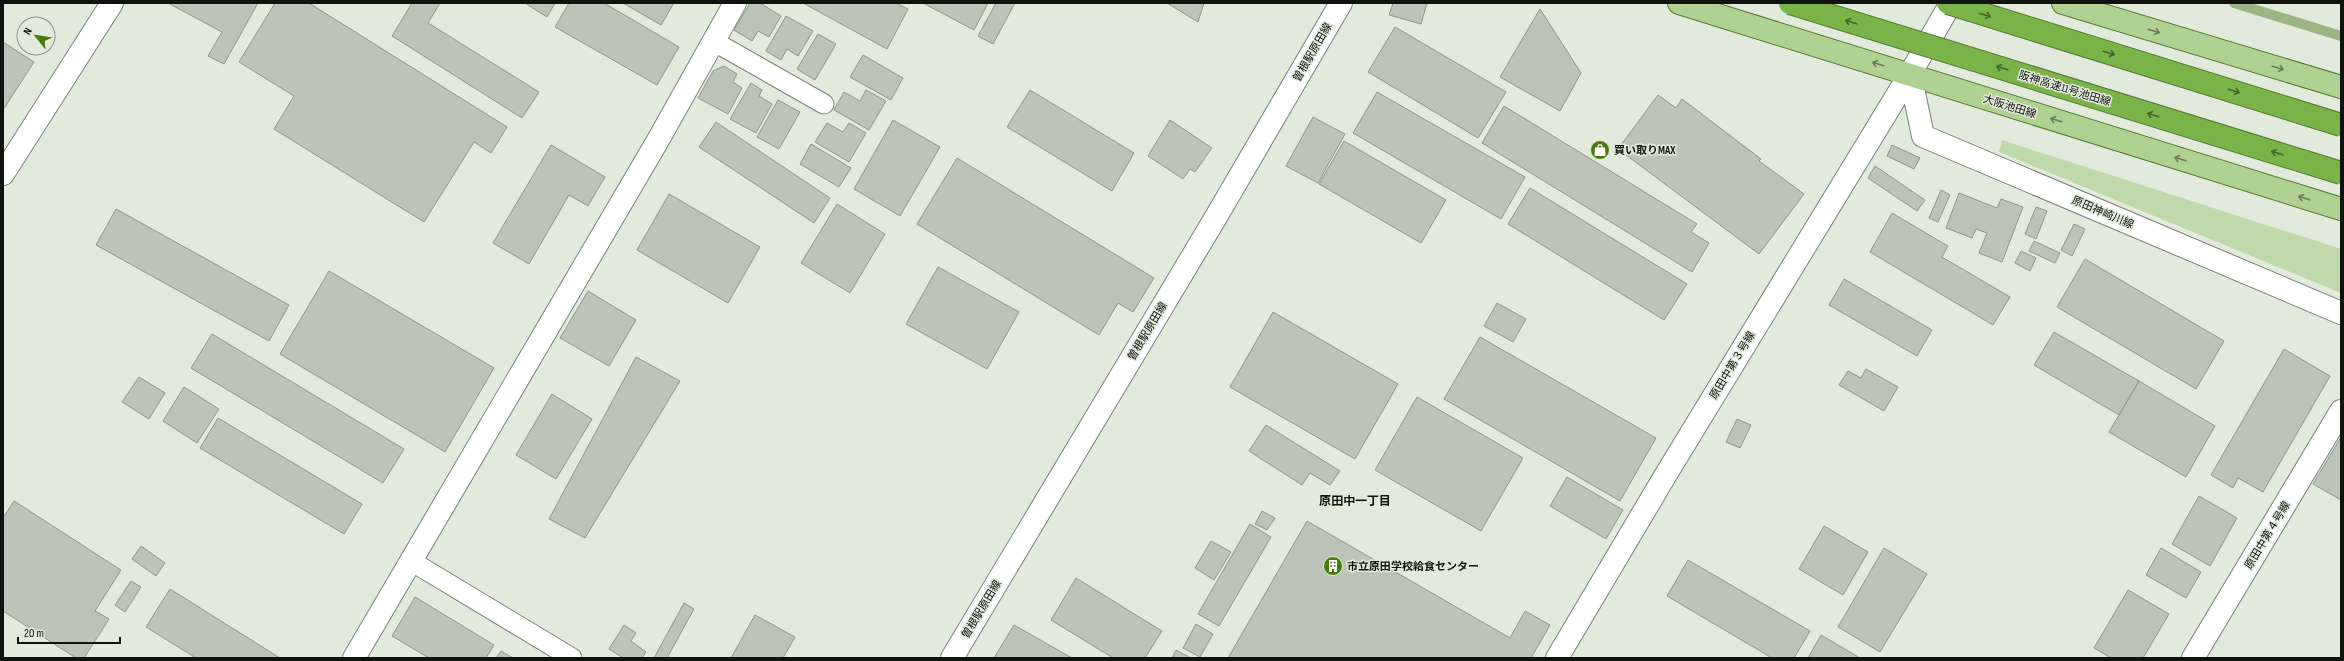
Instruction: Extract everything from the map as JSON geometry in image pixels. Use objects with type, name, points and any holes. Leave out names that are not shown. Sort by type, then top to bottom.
[{"type":"highway","name":"阪神高速11号池田線","points":[[1790,3],[2341,173]]},
{"type":"highway","points":[[1949,3],[2341,124]]},
{"type":"main road","name":"大阪池田線","points":[[1680,3],[2341,209]]},
{"type":"main road","points":[[2063,3],[2341,87]]},
{"type":"street","points":[[3,174],[112,3]]},
{"type":"street","points":[[354,658],[735,3]]},
{"type":"street","name":"曽根駅原田線","points":[[952,658],[1216,217],[1341,3]]},
{"type":"street","name":"原田中第３号線","points":[[1558,658],[1665,476],[1910,74],[1949,3]]},
{"type":"street","name":"原田神崎川線","points":[[1910,74],[1923,136],[2341,313]]},
{"type":"street","name":"原田中第４号線","points":[[2193,658],[2341,411]]},
{"type":"lane","points":[[713,41],[824,104]]},
{"type":"lane","points":[[411,561],[572,658]]},
{"type":"green space","points":[[2002,140],[2341,249],[2341,293],[1999,152]]},
{"type":"building","points":[[168,3],[258,3],[224,64],[208,56],[222,32]]},
{"type":"building","points":[[275,3],[309,3],[507,127],[491,153],[474,142],[424,222],[274,129],[294,96],[239,62]]},
{"type":"building","points":[[412,3],[440,3],[428,23],[539,92],[522,118],[392,36]]},
{"type":"building","points":[[525,3],[555,3],[547,17]]},
{"type":"building","points":[[569,3],[604,3],[679,47],[657,85],[555,27]]},
{"type":"building","points":[[623,3],[674,3],[661,25]]},
{"type":"building","points":[[750,3],[760,3],[781,16],[769,37],[758,31],[752,41],[734,30]]},
{"type":"building","points":[[803,3],[896,3],[908,9],[887,49]]},
{"type":"building","points":[[923,3],[988,3],[974,30]]},
{"type":"building","points":[[996,3],[1015,3],[993,44],[978,36]]},
{"type":"building","points":[[1167,3],[1204,3],[1198,22]]},
{"type":"building","points":[[1393,3],[1427,3],[1421,24],[1389,15]]},
{"type":"building","points":[[1540,9],[1581,73],[1560,111],[1500,77]]},
{"type":"building","points":[[786,16],[813,31],[798,56],[787,49],[781,60],[766,51]]},
{"type":"building","points":[[1395,27],[1506,92],[1478,138],[1368,72]]},
{"type":"building","points":[[818,34],[836,44],[815,80],[797,69]]},
{"type":"building","points":[[3,42],[16,50],[16,56],[25,56],[34,62],[3,110]]},
{"type":"building","points":[[863,55],[903,78],[891,100],[850,77]]},
{"type":"building","points":[[724,66],[737,74],[733,82],[742,88],[728,114],[698,98],[713,71]]},
{"type":"building","points":[[751,83],[762,90],[759,96],[772,104],[756,133],[730,119]]},
{"type":"building","points":[[866,90],[886,101],[869,130],[834,110],[844,92],[860,101]]},
{"type":"building","points":[[1030,90],[1134,153],[1112,191],[1007,127]]},
{"type":"building","points":[[1377,92],[1525,177],[1501,219],[1353,133]]},
{"type":"building","points":[[1658,95],[1676,108],[1682,99],[1761,159],[1759,161],[1804,194],[1759,254],[1618,149]]},
{"type":"building","points":[[778,100],[800,112],[779,149],[757,137]]},
{"type":"building","points":[[1504,106],[1697,224],[1691,232],[1709,243],[1692,272],[1482,143]]},
{"type":"building","points":[[1313,117],[1345,134],[1318,183],[1286,166]]},
{"type":"building","points":[[893,120],[940,147],[900,216],[854,189]]},
{"type":"building","points":[[1170,120],[1212,148],[1195,172],[1190,169],[1183,179],[1148,156]]},
{"type":"building","points":[[716,122],[830,198],[814,223],[699,147]]},
{"type":"building","points":[[827,123],[843,132],[849,123],[866,133],[849,162],[815,142]]},
{"type":"building","points":[[1344,141],[1446,200],[1421,243],[1319,184]]},
{"type":"building","points":[[811,144],[851,168],[839,187],[800,164]]},
{"type":"building","points":[[551,145],[605,177],[588,206],[569,195],[529,264],[493,243]]},
{"type":"building","points":[[1892,145],[1920,158],[1914,169],[1887,156]]},
{"type":"building","points":[[957,158],[1154,278],[1133,312],[1118,303],[1099,335],[917,224]]},
{"type":"building","points":[[1875,166],[1925,200],[1917,211],[1868,178]]},
{"type":"building","points":[[1530,188],[1687,284],[1664,320],[1508,224]]},
{"type":"building","points":[[1941,190],[1950,195],[1938,222],[1929,218]]},
{"type":"building","points":[[1959,193],[1997,208],[2001,199],[2023,207],[2002,262],[1979,253],[1987,233],[1976,229],[1972,238],[1946,228]]},
{"type":"building","points":[[669,194],[760,247],[728,303],[637,250]]},
{"type":"building","points":[[837,204],[885,234],[850,293],[801,263]]},
{"type":"building","points":[[2036,207],[2047,211],[2036,239],[2025,234]]},
{"type":"building","points":[[116,209],[289,305],[269,341],[96,245]]},
{"type":"building","points":[[1892,213],[1948,246],[1942,257],[2010,297],[1993,325],[1870,252]]},
{"type":"building","points":[[2074,224],[2085,229],[2072,256],[2061,250]]},
{"type":"building","points":[[2034,241],[2060,253],[2055,263],[2029,251]]},
{"type":"building","points":[[2021,251],[2036,258],[2030,271],[2015,263]]},
{"type":"building","points":[[2085,259],[2224,341],[2196,389],[2057,307]]},
{"type":"building","points":[[938,267],[1019,312],[987,369],[906,324]]},
{"type":"building","points":[[329,271],[494,368],[445,452],[280,354]]},
{"type":"building","points":[[1844,279],[1932,330],[1917,356],[1829,305]]},
{"type":"building","points":[[588,291],[636,320],[609,366],[560,338]]},
{"type":"building","points":[[1497,303],[1526,319],[1513,342],[1484,326]]},
{"type":"building","points":[[1273,312],[1398,384],[1355,459],[1230,387]]},
{"type":"building","points":[[2054,332],[2139,381],[2119,415],[2034,365]]},
{"type":"building","points":[[212,334],[404,449],[383,483],[191,368]]},
{"type":"building","points":[[1480,337],[1656,438],[1620,501],[1444,399]]},
{"type":"building","points":[[2284,349],[2330,376],[2263,492],[2238,478],[2233,488],[2211,475]]},
{"type":"building","points":[[636,357],[680,381],[585,538],[549,519]]},
{"type":"building","points":[[1866,369],[1898,387],[1884,411],[1839,385],[1848,371],[1861,378]]},
{"type":"building","points":[[139,377],[165,393],[149,419],[122,402]]},
{"type":"building","points":[[2139,381],[2215,426],[2186,477],[2109,432]]},
{"type":"building","points":[[184,387],[219,409],[197,443],[163,421]]},
{"type":"building","points":[[552,394],[592,419],[556,479],[516,455]]},
{"type":"building","points":[[1417,397],[1523,458],[1481,531],[1375,470]]},
{"type":"building","points":[[218,418],[362,504],[344,534],[200,448]]},
{"type":"building","points":[[1737,419],[1751,425],[1740,448],[1726,442]]},
{"type":"building","points":[[1266,425],[1340,471],[1330,485],[1310,473],[1302,485],[1249,451]]},
{"type":"building","points":[[2341,437],[2341,500],[2313,484]]},
{"type":"building","points":[[1567,477],[1623,510],[1606,539],[1550,506]]},
{"type":"building","points":[[2199,496],[2237,518],[2210,566],[2172,544]]},
{"type":"building","points":[[14,501],[121,570],[95,611],[109,619],[84,658],[76,658],[3,611],[3,518]]},
{"type":"building","points":[[1262,511],[1275,518],[1267,530],[1255,524]]},
{"type":"building","name":"市立原田学校給食センター","points":[[1307,521],[1510,638],[1525,611],[1550,625],[1531,658],[1228,658]]},
{"type":"building","points":[[1250,524],[1271,537],[1219,626],[1198,614]]},
{"type":"building","points":[[1824,526],[1868,552],[1843,595],[1799,569]]},
{"type":"building","points":[[1211,541],[1231,552],[1214,580],[1195,568]]},
{"type":"building","points":[[141,546],[165,563],[156,576],[132,559]]},
{"type":"building","points":[[1884,548],[1927,574],[1880,652],[1838,627]]},
{"type":"building","points":[[2161,548],[2201,572],[2186,598],[2146,575]]},
{"type":"building","points":[[1688,560],[1810,631],[1794,658],[1772,658],[1667,596]]},
{"type":"building","points":[[1076,578],[1162,631],[1145,658],[1113,658],[1051,620]]},
{"type":"building","points":[[131,581],[141,587],[125,612],[115,605]]},
{"type":"building","points":[[170,589],[280,658],[196,658],[146,627]]},
{"type":"building","points":[[2128,590],[2169,614],[2143,658],[2111,658],[2094,648]]},
{"type":"building","points":[[415,597],[494,645],[486,658],[429,658],[392,636]]},
{"type":"building","points":[[684,603],[694,609],[667,658],[654,658]]},
{"type":"building","points":[[755,615],[795,637],[783,658],[731,658]]},
{"type":"building","points":[[1196,624],[1213,634],[1200,657],[1183,648]]},
{"type":"building","points":[[624,625],[636,633],[631,641],[646,652],[642,658],[623,658],[609,649]]},
{"type":"building","points":[[1014,625],[1072,658],[994,658]]},
{"type":"building","points":[[1821,635],[1860,658],[1808,658]]},
{"type":"building","points":[[1176,650],[1191,658],[1172,658]]},
{"type":"building","points":[[501,651],[513,658],[496,658]]},
{"type":"waterway","points":[[2234,3],[2341,36]]},
{"type":"place","name":"買い取りMAX","points":[[1600,150]]},
{"type":"place","name":"市立原田学校給食センター","points":[[1333,566]]},
{"type":"district","name":"原田中一丁目","points":[[1355,501]]}]
